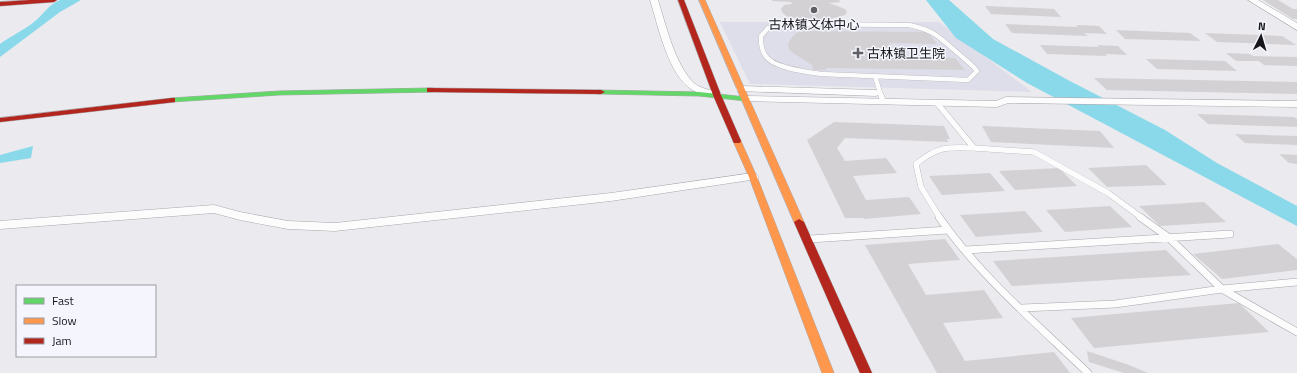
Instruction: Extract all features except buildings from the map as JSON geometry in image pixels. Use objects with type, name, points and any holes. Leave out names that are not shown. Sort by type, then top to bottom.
[{"type":"main road","points":[[0,4],[54,0]]},
{"type":"main road","points":[[681,0],[717,95],[753,177],[828,373]]},
{"type":"main road","points":[[702,0],[866,373]]},
{"type":"main road","points":[[717,95],[741,89]]},
{"type":"main road","points":[[1,121],[187,99],[319,91],[474,90],[717,95],[746,99]]},
{"type":"street","points":[[654,0],[681,72],[692,86],[717,95]]},
{"type":"street","points":[[1252,0],[1297,27]]},
{"type":"street","points":[[741,89],[882,97],[937,103],[997,104],[1006,100]]},
{"type":"street","points":[[746,99],[986,96],[1006,100],[1071,102],[1297,104]]},
{"type":"street","points":[[0,225],[214,209],[240,216],[288,225],[335,227],[611,197],[753,177]]},
{"type":"lane","points":[[788,24],[909,25],[927,28],[937,33],[957,53],[971,63],[977,71],[968,80],[875,76],[821,74],[797,70],[774,63],[765,56],[761,45],[760,36],[768,28],[788,24]]},
{"type":"lane","points":[[875,76],[882,97]]},
{"type":"lane","points":[[937,103],[974,148]]},
{"type":"lane","points":[[1088,373],[989,277],[948,230],[929,202],[921,187],[916,164],[929,153],[947,147],[1034,152],[1108,193],[1168,237],[1222,289],[1297,332]]},
{"type":"lane","points":[[807,239],[948,230]]},
{"type":"lane","points":[[966,250],[1230,234]]},
{"type":"lane","points":[[1022,308],[1115,304],[1222,289],[1297,282]]},
{"type":"shaded area","name":"古林镇卫生院","points":[[720,22],[939,22],[1032,92],[750,84]]},
{"type":"water","points":[[60,0],[81,0],[60,12],[0,57],[0,44],[30,25],[52,4]]},
{"type":"water","points":[[926,0],[949,0],[993,39],[1165,130],[1217,163],[1297,206],[1297,226],[1027,83],[956,38]]},
{"type":"water","points":[[33,146],[31,158],[0,163],[0,155]]},
{"type":"traffic: fast","points":[[172,100],[279,93],[430,90]]},
{"type":"traffic: fast","points":[[601,92],[699,94],[746,99]]},
{"type":"traffic: slow","points":[[702,0],[799,222]]},
{"type":"traffic: slow","points":[[737,141],[753,177],[828,373]]},
{"type":"traffic: jam","points":[[0,4],[54,0]]},
{"type":"traffic: jam","points":[[681,0],[717,95],[737,141]]},
{"type":"traffic: jam","points":[[430,90],[601,92]]},
{"type":"traffic: jam","points":[[0,120],[172,100]]},
{"type":"traffic: jam","points":[[799,222],[866,373]]},
{"type":"place","name":"古林镇文体中心","points":[[814,10]]},
{"type":"place","name":"古林镇卫生院","points":[[858,53]]}]
